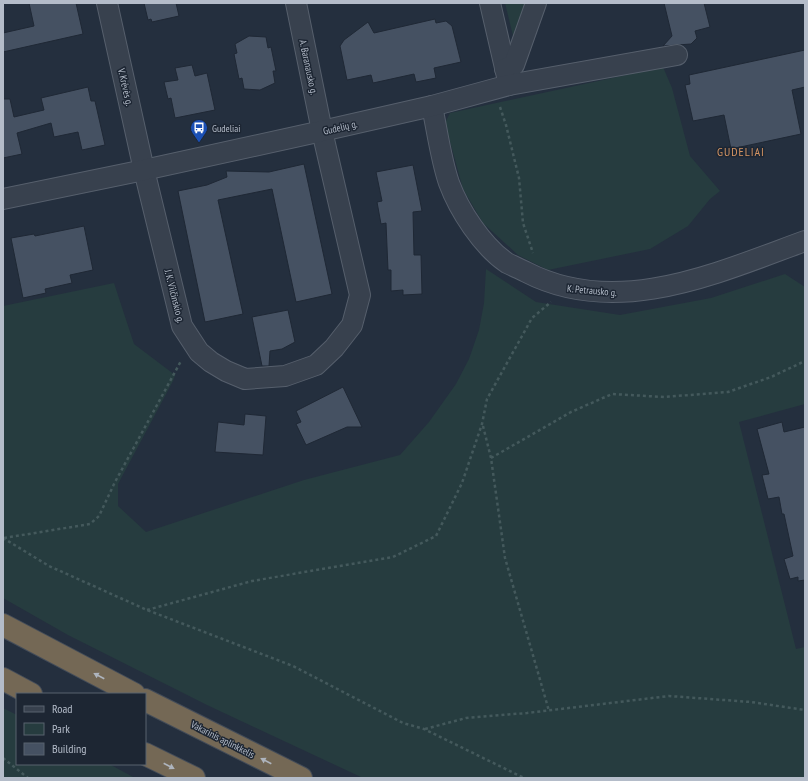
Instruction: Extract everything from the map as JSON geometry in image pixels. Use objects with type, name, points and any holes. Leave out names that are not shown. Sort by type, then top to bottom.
[{"type":"highway","points":[[3,624],[132,693]]},
{"type":"highway","points":[[3,679],[29,693]]},
{"type":"highway","name":"Vakarinis aplinkkelis","points":[[146,700],[301,778]]},
{"type":"highway","points":[[146,754],[194,778]]},
{"type":"street","name":"V. Krėvės g.","points":[[107,3],[144,170]]},
{"type":"street","name":"A. Baranausko g.","points":[[296,3],[322,131]]},
{"type":"street","points":[[490,3],[502,81]]},
{"type":"street","points":[[502,81],[514,65],[536,3]]},
{"type":"street","name":"Gudelių g.","points":[[3,199],[144,170],[432,106],[502,81],[677,55]]},
{"type":"street","name":"K. Petrausko g.","points":[[432,106],[449,182],[467,219],[484,241],[506,262],[542,281],[567,289],[617,293],[656,288],[706,277],[805,241]]},
{"type":"street","name":"J. K. Vilčinskio g.","points":[[144,170],[182,326],[190,340],[199,352],[226,371],[245,379],[285,376],[316,365],[334,348],[352,325],[360,295],[322,131]]},
{"type":"path","points":[[502,81],[506,125],[519,178],[523,223],[542,281]]},
{"type":"path","points":[[147,610],[252,581],[393,557],[436,536],[462,482],[482,424],[487,399],[532,318],[567,289]]},
{"type":"path","points":[[190,340],[176,370],[114,482],[99,516],[90,524],[3,538],[49,566],[147,610],[293,666],[402,723],[424,729],[524,778]]},
{"type":"path","points":[[491,458],[571,412],[612,394],[664,397],[728,392],[771,377],[805,361]]},
{"type":"path","points":[[482,424],[491,458],[505,558],[549,711]]},
{"type":"path","points":[[424,729],[466,718],[549,711],[669,696],[752,702],[805,710]]},
{"type":"path","points":[[3,758],[28,778]]},
{"type":"green space","points":[[505,3],[528,3],[515,44]]},
{"type":"green space","points":[[663,67],[672,88],[690,156],[720,191],[710,199],[688,226],[650,249],[548,270],[518,255],[483,223],[463,189],[445,123],[450,113]]},
{"type":"green space","points":[[486,269],[536,302],[620,315],[711,298],[785,274],[805,287],[805,404],[739,422],[796,649],[805,647],[805,778],[363,778],[207,705],[68,635],[3,598],[3,306],[114,283],[134,344],[175,375],[118,484],[118,506],[146,532],[304,480],[400,455],[429,422],[456,384],[469,359],[479,330],[484,303]]},
{"type":"green space","points":[[3,708],[16,714],[16,765],[111,765],[135,778],[3,778]]},
{"type":"building","points":[[29,3],[76,3],[83,34],[3,52],[3,33],[34,26]]},
{"type":"building","points":[[144,3],[176,3],[179,16],[152,22],[151,19],[148,20]]},
{"type":"building","points":[[664,3],[704,3],[710,27],[695,31],[697,38],[691,44],[663,46],[672,36]]},
{"type":"building","points":[[435,19],[436,23],[446,21],[452,26],[461,62],[434,68],[436,78],[416,82],[414,74],[373,83],[371,75],[347,80],[340,46],[344,40],[368,22],[374,33]]},
{"type":"building","points":[[249,36],[266,37],[268,48],[271,47],[276,71],[273,71],[275,83],[260,90],[244,89],[242,78],[239,79],[234,54],[237,53],[235,44]]},
{"type":"building","points":[[805,50],[805,87],[792,90],[801,134],[731,149],[724,115],[693,121],[685,85],[690,84],[689,75]]},
{"type":"building","points":[[192,65],[195,76],[207,73],[215,110],[175,118],[171,98],[168,99],[164,82],[178,80],[175,68]]},
{"type":"building","points":[[88,87],[91,101],[95,101],[105,145],[82,150],[78,132],[54,137],[51,123],[17,133],[22,154],[3,158],[3,99],[10,99],[14,117],[44,110],[41,98]]},
{"type":"building","points":[[304,164],[332,294],[296,302],[272,189],[218,200],[243,314],[205,322],[178,191],[207,185],[227,177],[226,171],[269,172]]},
{"type":"building","points":[[413,165],[422,211],[413,212],[414,255],[421,255],[422,294],[403,295],[403,290],[391,291],[391,270],[388,270],[386,223],[381,224],[377,202],[382,201],[376,172]]},
{"type":"building","points":[[84,226],[93,270],[70,275],[72,283],[45,289],[46,293],[23,298],[11,238],[34,234],[35,236]]},
{"type":"building","points":[[288,310],[295,342],[282,349],[270,351],[269,366],[262,366],[252,317]]},
{"type":"building","points":[[343,387],[362,427],[347,427],[306,445],[296,424],[301,422],[296,411]]},
{"type":"building","points":[[245,414],[266,416],[263,455],[215,452],[218,422],[244,425]]},
{"type":"building","points":[[782,422],[784,432],[805,427],[805,580],[798,581],[798,577],[790,579],[784,559],[793,556],[779,497],[768,499],[762,475],[769,474],[757,429]]},
{"type":"place","name":"Gudeliai","points":[[199,143]]},
{"type":"district","name":"GUDELIAI","points":[[741,152]]}]
